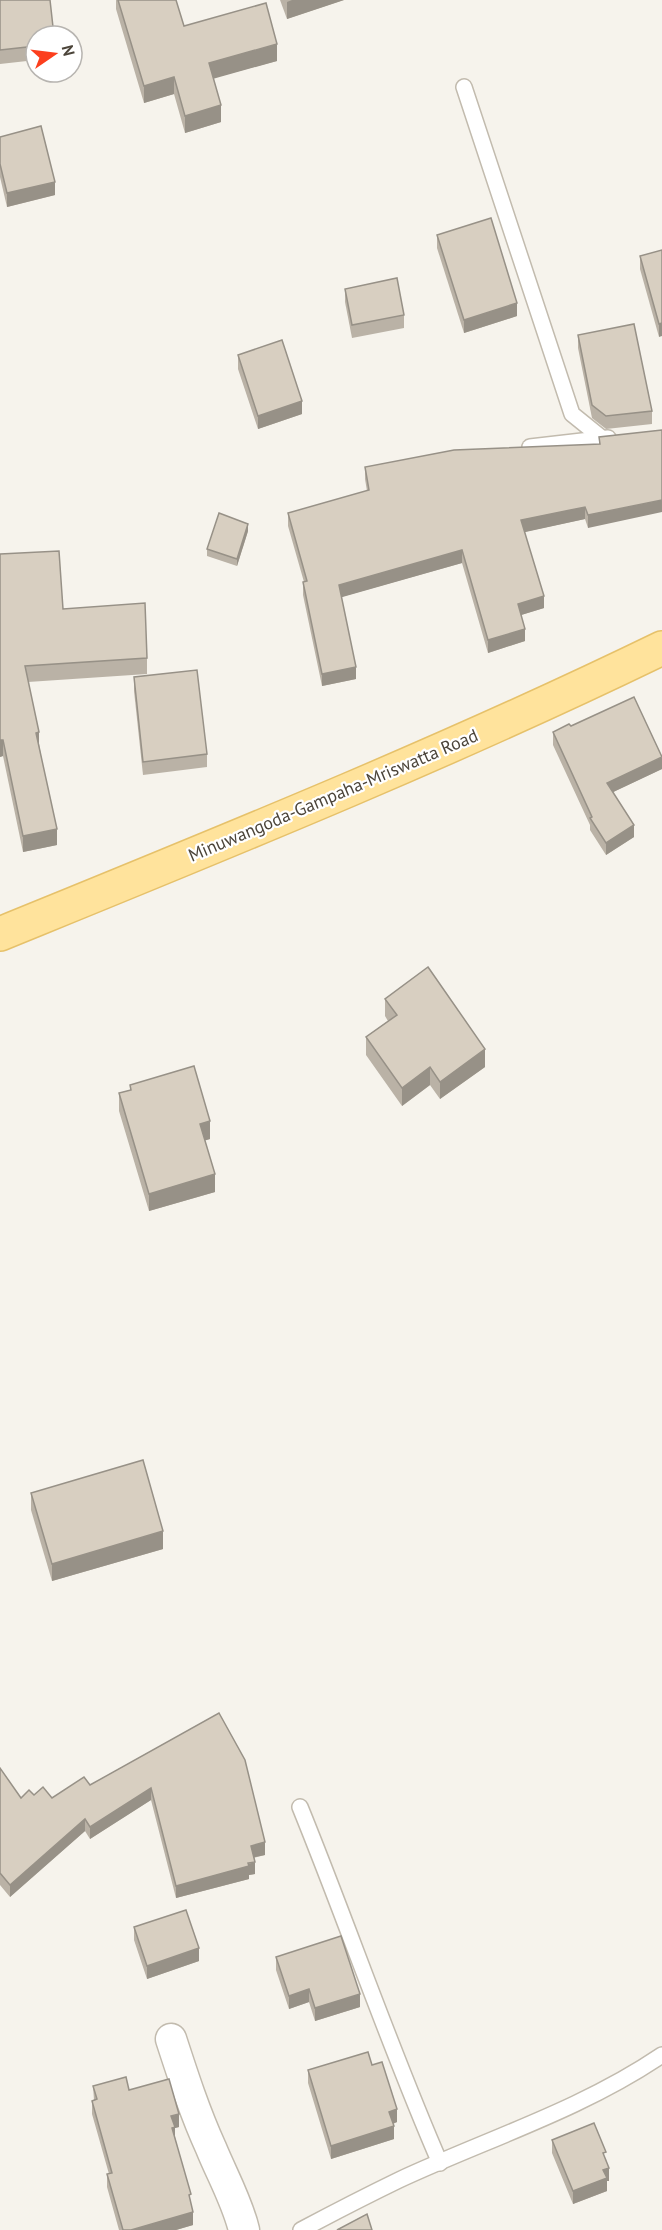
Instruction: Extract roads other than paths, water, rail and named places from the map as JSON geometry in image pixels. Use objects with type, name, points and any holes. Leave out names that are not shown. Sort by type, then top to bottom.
[{"type":"main road","name":"Minuwangoda-Gampaha-Mriswatta Road","points":[[0,934],[242,835],[546,705],[662,648]]},
{"type":"street","points":[[171,2039],[183,2079],[207,2140],[240,2212],[244,2230]]},
{"type":"lane","points":[[465,87],[572,414],[603,439]]},
{"type":"lane","points":[[530,447],[626,436]]},
{"type":"lane","points":[[300,1807],[409,2092],[440,2163]]},
{"type":"lane","points":[[301,2230],[399,2180],[554,2114],[627,2079],[662,2055]]}]
